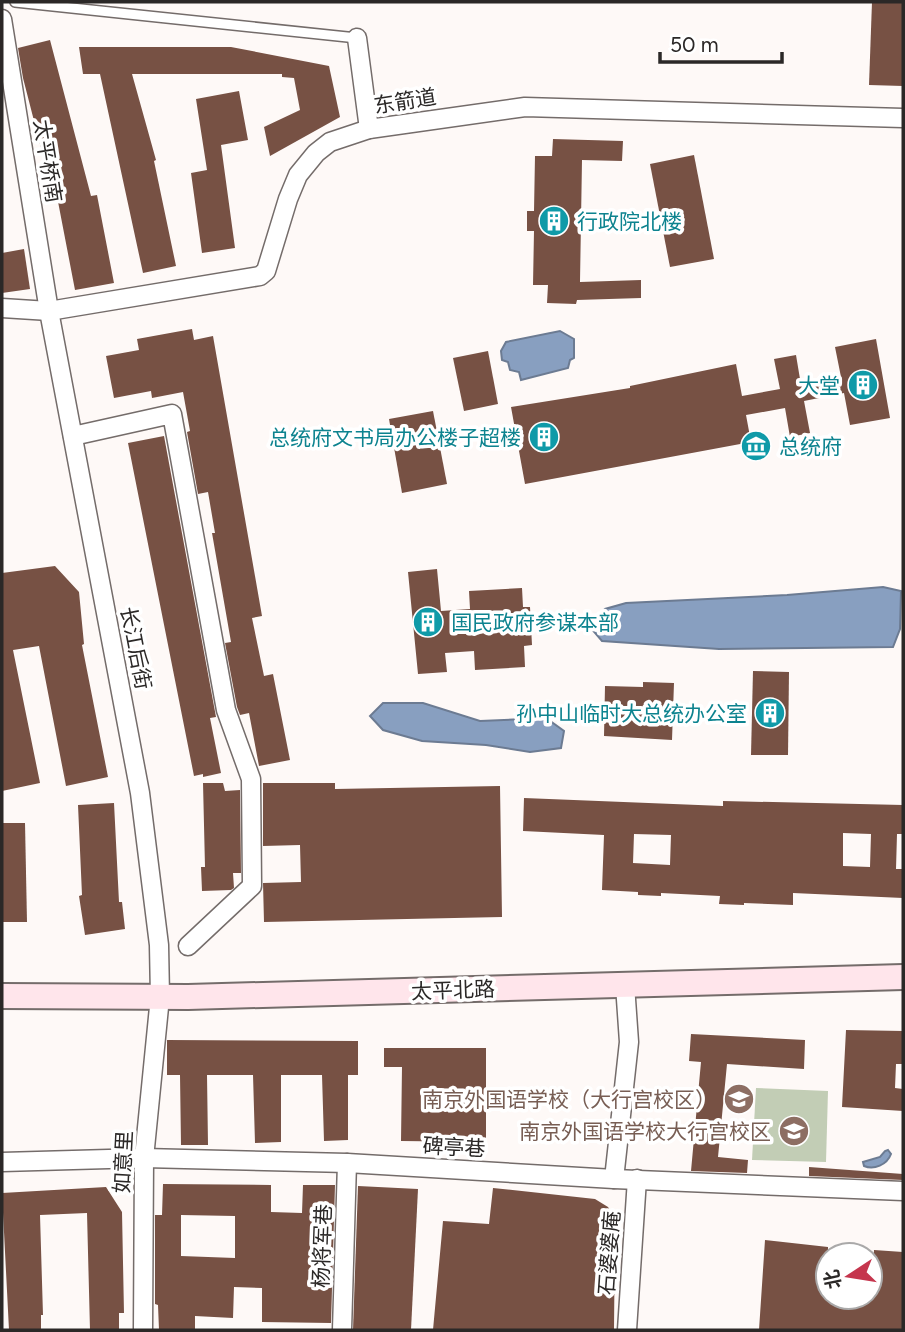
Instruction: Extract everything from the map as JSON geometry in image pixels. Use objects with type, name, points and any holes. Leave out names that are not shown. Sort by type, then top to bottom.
[{"type":"main road","name":"太平北路","points":[[2,996],[160,997],[903,977]]},
{"type":"street","name":"太平桥南","points":[[2,19],[49,310]]},
{"type":"street","points":[[357,38],[369,129]]},
{"type":"street","name":"东箭道","points":[[2,308],[49,310],[260,276],[266,271],[298,175],[316,153],[330,142],[369,129],[525,107],[903,118]]},
{"type":"street","name":"长江后街","points":[[49,310],[140,793],[159,945],[160,997]]},
{"type":"street","points":[[73,436],[172,414],[226,710],[251,779],[252,886],[188,946]]},
{"type":"street","points":[[614,1179],[629,1042],[625,985]]},
{"type":"street","name":"如意里","points":[[143,1330],[144,1158],[160,997]]},
{"type":"street","name":"碑亭巷","points":[[2,1162],[144,1158],[346,1163],[614,1179],[903,1191]]},
{"type":"street","name":"杨将军巷","points":[[342,1330],[346,1163]]},
{"type":"street","name":"石婆婆庵","points":[[626,1330],[637,1179]]},
{"type":"lane","points":[[15,2],[357,38]]},
{"type":"green space","points":[[756,1088],[828,1091],[826,1162],[752,1160]]},
{"type":"water","points":[[560,331],[574,339],[574,358],[570,360],[568,368],[521,380],[519,372],[510,370],[508,362],[502,360],[501,351],[506,342]]},
{"type":"water","points":[[883,587],[901,591],[900,629],[893,647],[719,649],[602,641],[590,627],[605,609],[626,603]]},
{"type":"water","points":[[383,703],[423,703],[480,721],[546,718],[564,731],[561,748],[530,752],[486,745],[422,741],[383,730],[370,716]]},
{"type":"water","points":[[888,1150],[891,1154],[889,1158],[880,1166],[864,1166],[863,1162],[880,1157]]},
{"type":"building","points":[[872,2],[903,2],[903,86],[869,85]]},
{"type":"building","points":[[50,40],[91,196],[97,195],[114,283],[75,290],[55,186],[51,187],[18,48]]},
{"type":"building","points":[[79,47],[231,47],[329,66],[340,117],[270,156],[264,127],[300,110],[294,78],[282,77],[282,74],[132,74],[156,160],[154,161],[176,266],[143,273],[100,74],[83,74]]},
{"type":"building","points":[[239,91],[248,140],[221,145],[235,248],[202,253],[191,173],[207,170],[196,99]]},
{"type":"building","name":"行政院北楼","points":[[553,139],[623,141],[622,161],[582,160],[580,282],[641,280],[641,298],[577,300],[576,304],[547,303],[548,285],[533,285],[534,231],[527,231],[527,211],[534,211],[535,156],[552,156]]},
{"type":"building","points":[[694,155],[714,259],[670,267],[650,164]]},
{"type":"building","points":[[24,249],[30,289],[2,293],[2,253]]},
{"type":"building","points":[[192,329],[194,340],[213,336],[262,616],[252,618],[264,676],[273,674],[290,760],[259,766],[249,713],[240,715],[237,707],[225,643],[231,642],[212,533],[215,533],[208,492],[198,494],[183,392],[152,398],[151,391],[114,398],[106,356],[139,350],[137,339]]},
{"type":"building","points":[[876,339],[890,418],[850,425],[844,393],[804,401],[810,433],[790,437],[785,408],[746,415],[751,442],[525,484],[511,407],[630,388],[736,364],[742,396],[780,389],[774,359],[796,355],[801,385],[841,377],[835,347]]},
{"type":"building","points":[[488,351],[498,404],[464,411],[453,358]]},
{"type":"building","points":[[433,411],[447,484],[402,493],[389,419]]},
{"type":"building","points":[[164,436],[216,717],[210,718],[221,773],[203,777],[203,774],[194,776],[128,443]]},
{"type":"building","points":[[55,566],[79,592],[82,645],[108,777],[66,786],[39,646],[13,650],[40,783],[2,791],[2,573]]},
{"type":"building","points":[[437,569],[441,611],[470,609],[469,591],[522,588],[523,607],[530,607],[532,645],[524,646],[525,667],[475,670],[474,651],[445,653],[447,672],[418,674],[408,572]]},
{"type":"building","name":"孙中山临时大总统办公室","points":[[753,671],[789,672],[788,755],[751,755]]},
{"type":"building","points":[[643,682],[674,683],[672,740],[604,736],[605,686],[643,687]]},
{"type":"building","points":[[203,783],[223,783],[225,791],[240,790],[241,873],[233,873],[234,888],[231,890],[202,891],[201,867],[205,867]]},
{"type":"building","points":[[263,783],[335,783],[335,789],[500,786],[502,917],[264,922],[263,883],[301,882],[300,845],[263,846]]},
{"type":"building","points":[[524,798],[723,806],[723,801],[903,805],[903,834],[897,834],[896,869],[903,869],[903,898],[793,893],[793,905],[744,905],[719,904],[720,896],[661,893],[661,896],[638,895],[638,892],[602,890],[604,835],[523,831]],"holes":[[[843,833],[871,834],[870,867],[843,866]],[[634,834],[671,835],[670,865],[633,863]]]},
{"type":"building","points":[[114,803],[119,902],[122,902],[125,929],[85,935],[79,896],[82,895],[78,805]]},
{"type":"building","points":[[2,823],[25,823],[27,922],[2,922]]},
{"type":"building","points":[[846,1030],[903,1031],[903,1064],[896,1064],[895,1088],[903,1089],[903,1111],[842,1107]]},
{"type":"building","points":[[691,1034],[805,1040],[804,1069],[727,1064],[718,1157],[748,1160],[747,1173],[691,1171],[701,1062],[689,1061]]},
{"type":"building","points":[[167,1040],[358,1041],[358,1075],[348,1075],[348,1140],[324,1141],[322,1075],[281,1075],[281,1142],[255,1143],[253,1075],[207,1075],[208,1145],[181,1145],[180,1075],[167,1075]]},
{"type":"building","points":[[384,1048],[486,1048],[486,1142],[401,1141],[402,1067],[384,1067]]},
{"type":"building","points":[[809,1167],[903,1174],[903,1180],[809,1176]]},
{"type":"building","points":[[163,1184],[271,1185],[271,1212],[302,1213],[303,1185],[335,1185],[331,1323],[262,1322],[262,1288],[234,1287],[233,1318],[195,1316],[195,1330],[159,1330],[158,1305],[155,1304],[155,1215],[162,1215]],"holes":[[[181,1215],[235,1216],[235,1258],[181,1256]]]},
{"type":"building","points":[[358,1186],[418,1189],[411,1330],[353,1330]]},
{"type":"building","points":[[106,1187],[122,1212],[124,1313],[119,1313],[119,1330],[90,1330],[87,1213],[40,1215],[43,1315],[41,1330],[9,1330],[2,1193]]},
{"type":"building","points":[[493,1188],[595,1199],[608,1207],[615,1225],[614,1330],[433,1330],[443,1221],[489,1224]]},
{"type":"building","points":[[765,1240],[814,1245],[814,1311],[884,1311],[884,1251],[903,1252],[903,1330],[759,1330]]},
{"type":"place","name":"行政院北楼","points":[[554,221]]},
{"type":"place","name":"大堂","points":[[863,385]]},
{"type":"place","name":"总统府文书局办公楼子超楼","points":[[544,437]]},
{"type":"place","name":"总统府","points":[[756,446]]},
{"type":"place","name":"国民政府参谋本部","points":[[428,622]]},
{"type":"place","name":"孙中山临时大总统办公室","points":[[770,713]]},
{"type":"place","name":"南京外国语学校（大行宫校区）","points":[[739,1099]]},
{"type":"place","name":"南京外国语学校大行宫校区","points":[[794,1131]]}]
